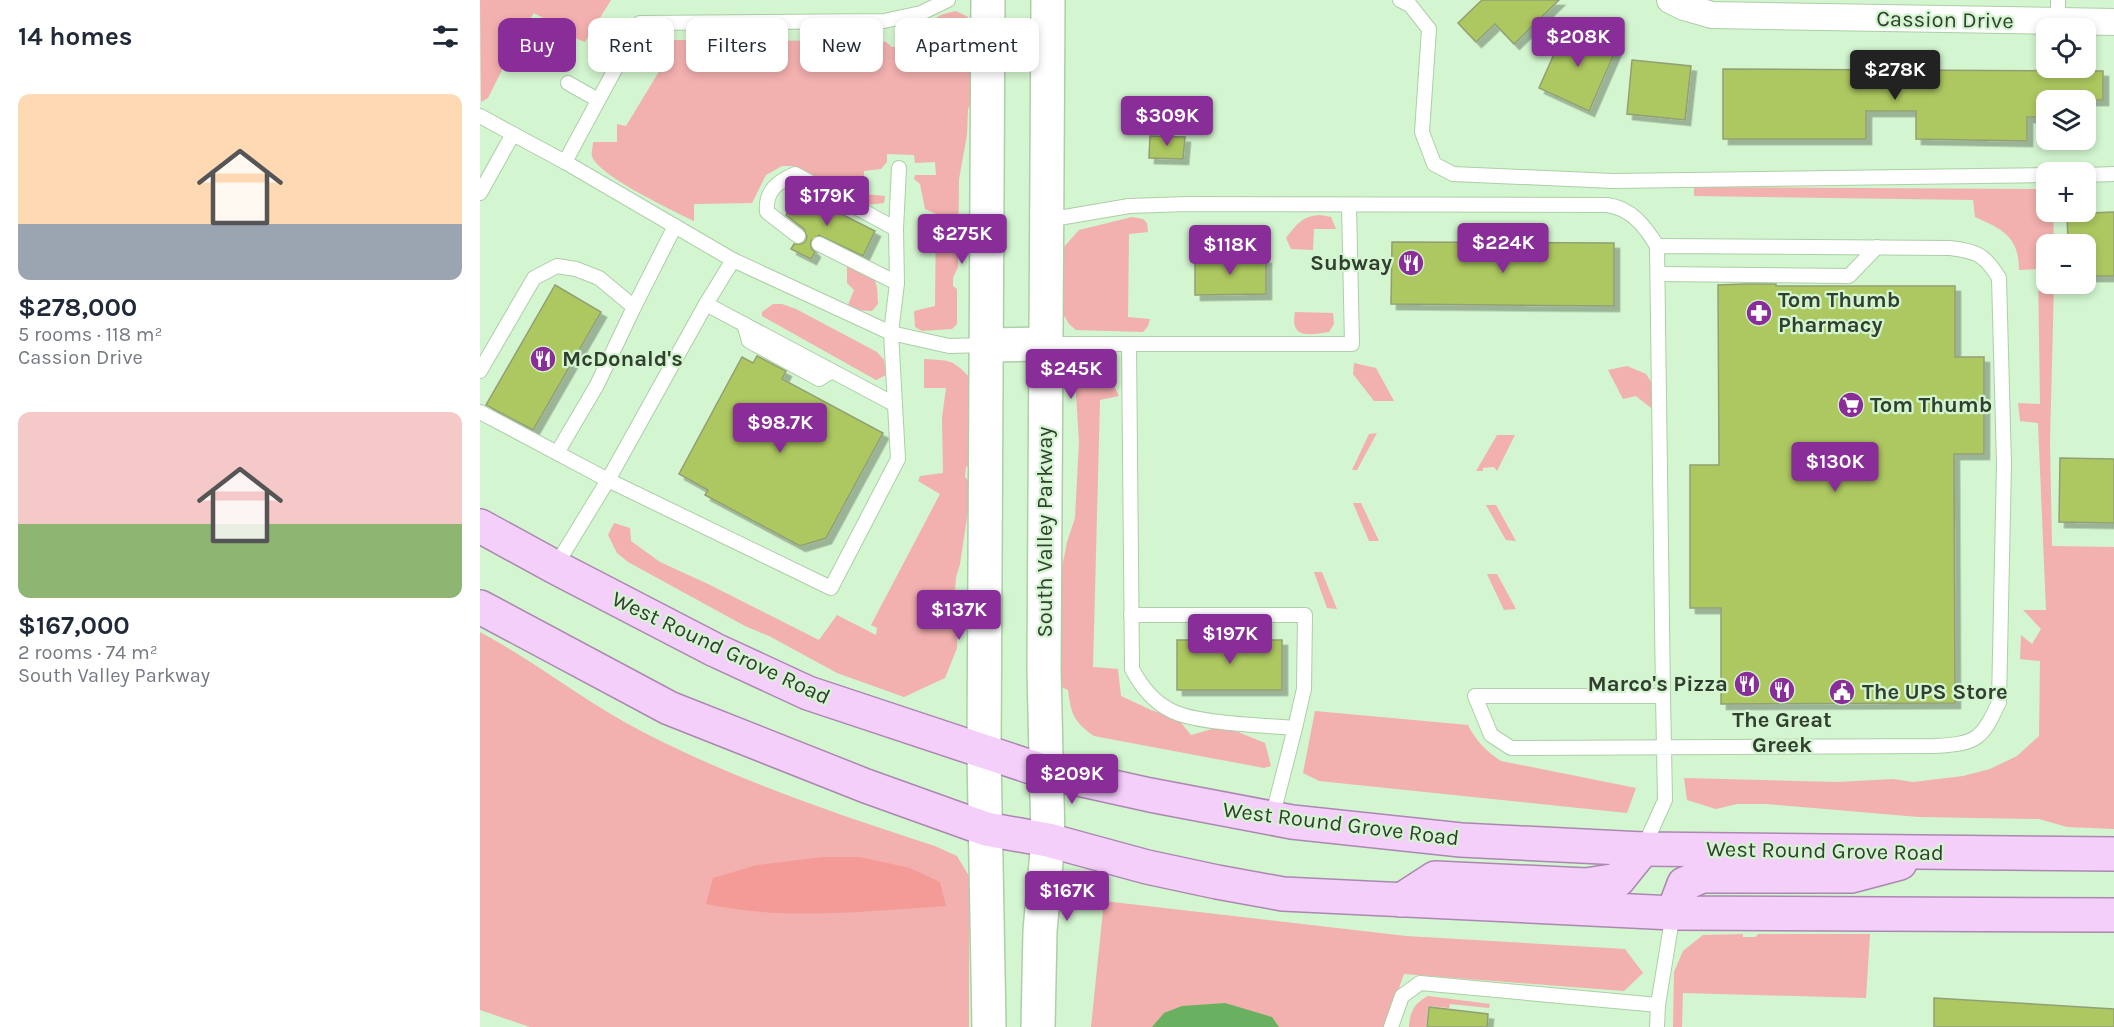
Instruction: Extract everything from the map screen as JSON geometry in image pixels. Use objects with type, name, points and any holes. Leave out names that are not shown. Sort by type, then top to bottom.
[{"type":"main road","points":[[988,0],[984,753],[989,1027]]},
{"type":"main road","name":"South Valley Parkway","points":[[1038,1027],[1041,931],[1048,840],[1044,706],[1048,0]]},
{"type":"main road","points":[[987,345],[1046,344]]},
{"type":"main road","name":"West Round Grove Road","points":[[480,526],[715,650],[808,693],[1046,772],[1272,818],[1461,840],[1643,849],[2114,854]]},
{"type":"main road","points":[[480,607],[669,708],[866,786],[986,829],[1048,840],[1147,867],[1283,894],[1673,913],[2114,915]]},
{"type":"main road","points":[[1401,900],[1435,878],[1586,885],[1618,880],[1643,849]]},
{"type":"main road","points":[[1673,913],[1684,884],[1702,876],[1851,876],[1937,852]]},
{"type":"street","name":"Cassion Drive","points":[[1670,0],[1684,7],[1712,15],[1727,8],[2058,11],[2114,22]]},
{"type":"lane","points":[[565,162],[640,23],[884,21],[921,13],[948,0]]},
{"type":"lane","points":[[1400,0],[1410,6],[1429,29],[1422,132],[1434,164],[1453,174],[1613,181],[2036,175]]},
{"type":"lane","points":[[568,83],[598,100]]},
{"type":"lane","points":[[480,116],[565,162],[733,260],[891,333],[949,346],[987,345]]},
{"type":"lane","points":[[480,191],[513,134]]},
{"type":"lane","points":[[480,412],[608,480],[831,588],[898,459],[891,333],[897,283],[896,229],[899,168]]},
{"type":"lane","points":[[798,236],[768,212],[766,201],[781,181],[795,174],[896,229]]},
{"type":"lane","points":[[2096,175],[2114,174]]},
{"type":"lane","points":[[1046,344],[1352,344],[1349,205]]},
{"type":"lane","points":[[1047,220],[1129,206],[1617,207],[1627,211],[1647,229],[1657,246],[1658,274],[1665,800],[1643,849]]},
{"type":"lane","points":[[557,453],[601,377],[675,226]]},
{"type":"lane","points":[[819,244],[897,283]]},
{"type":"lane","points":[[1657,246],[1972,250],[1990,263],[1999,278],[2004,464],[1999,702],[1989,724],[1976,740],[1957,745],[1511,748],[1491,735],[1475,696],[1663,696]]},
{"type":"lane","points":[[1658,274],[1849,276],[1877,247]]},
{"type":"lane","points":[[555,567],[608,480],[733,260]]},
{"type":"lane","points":[[480,371],[534,278],[557,266],[576,269],[599,278],[634,307]]},
{"type":"lane","points":[[706,304],[894,404]]},
{"type":"lane","points":[[1129,344],[1132,669],[1140,684],[1170,711],[1192,718],[1295,728]]},
{"type":"lane","points":[[1131,615],[1305,615],[1304,689],[1272,818]]},
{"type":"lane","points":[[1657,1027],[1658,1005],[1673,913]]},
{"type":"lane","points":[[1391,1027],[1402,996],[1420,983],[1658,1005]]},
{"type":"shaded area","points":[[480,0],[611,0],[600,18],[588,18],[588,37],[585,42],[576,38],[576,18],[543,18],[534,13],[531,18],[498,18],[498,72],[501,72],[488,98],[481,102]]},
{"type":"shaded area","points":[[956,11],[968,18],[936,18]]},
{"type":"shaded area","points":[[674,40],[686,40],[686,72],[788,72],[788,41],[800,41],[800,72],[883,72],[883,42],[895,47],[895,72],[974,72],[974,97],[968,109],[967,135],[959,179],[958,267],[953,278],[953,286],[957,289],[957,324],[952,329],[922,331],[915,327],[914,311],[935,306],[936,214],[925,209],[920,184],[914,179],[915,175],[936,175],[935,162],[915,163],[914,155],[887,154],[887,162],[881,169],[864,171],[864,194],[885,196],[884,203],[866,205],[804,170],[782,166],[766,175],[752,203],[694,204],[694,221],[622,183],[597,164],[592,156],[593,142],[617,142],[617,124],[626,126],[659,72],[674,72]]},
{"type":"shaded area","points":[[1694,187],[2036,189],[2036,222],[2053,222],[2054,234],[2036,234],[2036,269],[2019,270],[2016,249],[2012,241],[2001,230],[1975,217],[1973,200],[1694,196]]},
{"type":"shaded area","points":[[1320,215],[1331,217],[1336,229],[1314,229],[1313,250],[1291,249],[1286,238],[1293,229],[1304,219]]},
{"type":"shaded area","points":[[1132,217],[1143,219],[1147,223],[1148,232],[1129,234],[1128,317],[1150,319],[1148,326],[1143,332],[1076,330],[1063,314],[1063,248],[1079,230]]},
{"type":"shaded area","points":[[847,262],[870,267],[877,287],[878,304],[872,311],[852,310],[848,305],[854,290],[847,283]]},
{"type":"shaded area","points":[[2038,294],[2054,294],[2050,441],[2052,546],[2114,547],[2114,829],[2067,827],[2039,819],[1919,817],[1766,804],[1737,804],[1716,809],[1687,800],[1684,778],[1837,782],[1893,779],[1913,782],[1963,776],[1990,769],[2017,756],[2039,736],[2040,661],[2020,659],[2021,635],[2032,644],[2041,629],[2023,610],[2046,610],[2038,423],[2020,421],[2018,403],[2040,404]]},
{"type":"shaded area","points":[[773,304],[782,304],[796,309],[877,352],[884,360],[886,375],[876,380],[762,316],[762,312]]},
{"type":"shaded area","points":[[1295,312],[1333,313],[1334,324],[1329,332],[1302,333],[1295,327]]},
{"type":"shaded area","points":[[924,359],[950,362],[970,378],[970,465],[966,467],[965,477],[970,482],[971,491],[956,577],[957,648],[945,678],[904,697],[837,673],[769,636],[745,626],[628,562],[617,553],[608,535],[614,523],[630,528],[631,541],[660,562],[819,640],[837,615],[876,635],[877,628],[871,625],[940,494],[918,481],[920,476],[943,473],[942,418],[946,388],[924,388]]},
{"type":"shaded area","points":[[1354,363],[1376,368],[1394,401],[1374,401],[1353,374]]},
{"type":"shaded area","points":[[1088,365],[1111,379],[1119,396],[1100,400],[1093,667],[1118,669],[1121,696],[1178,719],[1191,735],[1223,726],[1265,743],[1271,766],[1264,768],[1094,736],[1075,717],[1068,690],[1059,686],[1060,578],[1067,542],[1075,518],[1079,442],[1075,378],[1080,370]]},
{"type":"shaded area","points":[[1627,366],[1646,374],[1657,391],[1651,408],[1636,396],[1623,399],[1608,370]]},
{"type":"shaded area","points":[[1377,433],[1357,470],[1352,470],[1369,434]]},
{"type":"shaded area","points":[[1497,435],[1515,435],[1497,471],[1494,467],[1476,471]]},
{"type":"shaded area","points":[[1353,503],[1361,503],[1379,541],[1369,541]]},
{"type":"shaded area","points":[[1486,505],[1496,505],[1516,541],[1506,540]]},
{"type":"shaded area","points":[[1314,572],[1322,572],[1337,609],[1327,608]]},
{"type":"shaded area","points":[[1487,574],[1497,574],[1516,609],[1504,610]]},
{"type":"shaded area","points":[[480,632],[622,721],[714,766],[787,795],[935,846],[957,856],[972,881],[969,1027],[530,1027],[480,1010]]},
{"type":"shaded area","points":[[1315,711],[1468,725],[1482,745],[1501,761],[1636,788],[1627,813],[1319,781],[1303,773]]},
{"type":"shaded area","points":[[823,857],[860,857],[910,868],[940,882],[946,906],[796,913],[736,909],[706,904],[713,878],[757,865]]},
{"type":"shaded area","points":[[1104,901],[1406,936],[1625,949],[1643,973],[1624,991],[1404,974],[1385,1027],[1091,1027]]},
{"type":"shaded area","points":[[1743,934],[1743,937],[1755,937],[1758,934],[1870,934],[1866,998],[1683,993],[1682,1027],[1673,1027],[1674,972],[1683,951],[1703,935]]},
{"type":"shaded area","points":[[1428,996],[1490,1004],[1489,1008],[1450,1004],[1449,1008],[1428,1006],[1426,1027],[1409,1027],[1414,1008]]},
{"type":"shaded area","points":[[1225,1003],[1272,1017],[1279,1027],[1152,1027],[1164,1013],[1182,1006]]},
{"type":"building","points":[[1482,0],[1559,0],[1514,44],[1495,24],[1476,42],[1458,23]]},
{"type":"building","points":[[1567,25],[1617,47],[1589,111],[1539,88]]},
{"type":"building","points":[[1632,60],[1691,66],[1685,120],[1627,114]]},
{"type":"building","points":[[1723,69],[2036,71],[2036,78],[2096,78],[2096,71],[2103,71],[2103,100],[2096,100],[2096,90],[2036,90],[2036,117],[2027,117],[2027,141],[1916,139],[1916,111],[1866,111],[1866,139],[1723,139]]},
{"type":"building","points":[[1150,136],[1185,137],[1183,159],[1149,158]]},
{"type":"building","points":[[798,192],[875,231],[863,256],[819,235],[811,241],[811,248],[815,252],[811,259],[791,249],[794,244],[805,242],[807,237],[804,229],[786,215]]},
{"type":"building","points":[[2114,212],[2114,276],[2096,276],[2096,234],[2068,234],[2067,222],[2096,222],[2096,213]]},
{"type":"building","points":[[1392,242],[1614,243],[1614,306],[1391,304]]},
{"type":"building","points":[[1266,258],[1266,294],[1195,295],[1195,259]]},
{"type":"building","name":"McDonald's","points":[[555,285],[601,312],[533,430],[486,405]]},
{"type":"building","name":"Tom Thumb","points":[[1718,285],[1955,286],[1955,357],[1984,357],[1984,454],[1954,454],[1955,703],[1721,704],[1721,608],[1690,608],[1690,465],[1719,465]]},
{"type":"building","points":[[757,356],[786,371],[782,379],[883,433],[826,538],[800,546],[705,495],[708,490],[679,474],[742,357],[753,363]]},
{"type":"building","points":[[2060,458],[2114,459],[2114,523],[2059,522]]},
{"type":"building","points":[[1177,640],[1282,640],[1282,690],[1177,690]]},
{"type":"building","points":[[1934,998],[2114,1009],[2114,1027],[1934,1027]]},
{"type":"building","points":[[1429,1007],[1488,1014],[1487,1027],[1427,1027]]},
{"type":"place","name":"Subway","points":[[1411,263]]},
{"type":"place","name":"Tom Thumb Pharmacy","points":[[1759,313]]},
{"type":"place","name":"McDonald's","points":[[543,359]]},
{"type":"place","name":"Tom Thumb","points":[[1851,405]]},
{"type":"place","name":"Marco's Pizza","points":[[1747,684]]},
{"type":"place","name":"The Great Greek","points":[[1782,690]]},
{"type":"place","name":"The UPS Store","points":[[1842,692]]}]
